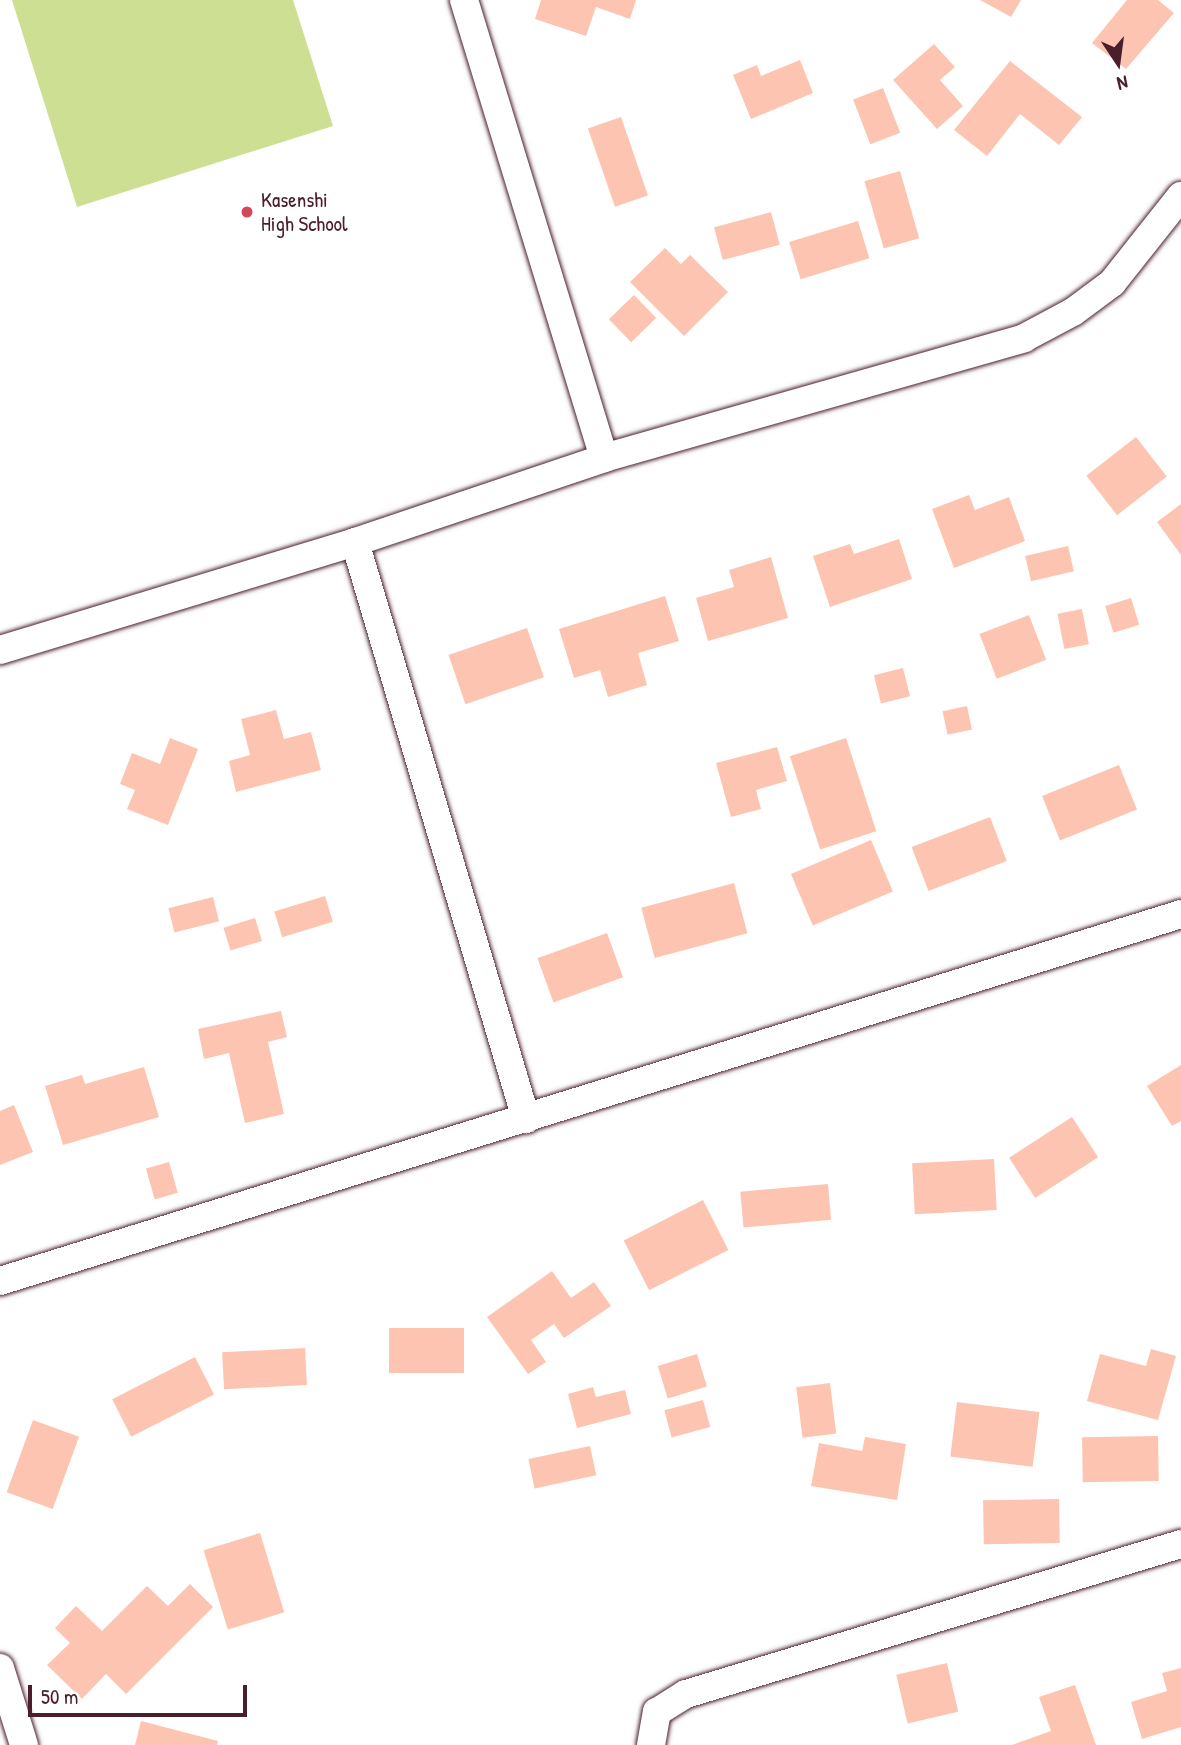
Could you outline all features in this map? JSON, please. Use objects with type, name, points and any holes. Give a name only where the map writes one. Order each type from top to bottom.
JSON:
[{"type":"street","points":[[464,0],[604,458]]},
{"type":"street","points":[[0,650],[355,542],[604,458],[1024,338],[1073,312],[1112,284],[1181,196]]},
{"type":"street","points":[[355,542],[526,1119]]},
{"type":"street","points":[[0,1281],[1181,914]]},
{"type":"street","points":[[651,1745],[657,1712],[686,1694],[1181,1544]]},
{"type":"street","points":[[0,1668],[24,1745]]},
{"type":"green space","points":[[12,0],[293,0],[333,126],[77,207]]},
{"type":"building","points":[[541,0],[636,0],[630,19],[596,7],[586,36],[535,19]]},
{"type":"building","points":[[980,0],[1021,0],[1011,17]]},
{"type":"building","points":[[1127,0],[1158,0],[1174,13],[1126,69],[1092,43]]},
{"type":"building","points":[[934,44],[955,67],[940,80],[963,106],[937,129],[893,80]]},
{"type":"building","points":[[800,60],[813,93],[751,119],[733,75],[757,65],[761,76]]},
{"type":"building","points":[[1010,61],[1082,117],[1059,145],[1020,114],[987,156],[954,130]]},
{"type":"building","points":[[883,88],[900,133],[870,144],[853,99]]},
{"type":"building","points":[[621,117],[648,195],[615,207],[588,128]]},
{"type":"building","points":[[900,171],[919,238],[884,248],[864,181]]},
{"type":"building","points":[[771,212],[780,245],[723,260],[714,227]]},
{"type":"building","points":[[858,221],[869,258],[801,279],[789,242]]},
{"type":"building","points":[[665,248],[681,264],[690,255],[728,292],[684,336],[630,282]]},
{"type":"building","points":[[634,295],[656,318],[631,342],[609,319]]},
{"type":"building","points":[[1136,437],[1167,476],[1117,515],[1086,476]]},
{"type":"building","points":[[969,495],[975,510],[1009,497],[1025,541],[954,568],[932,509]]},
{"type":"building","points":[[1181,504],[1181,555],[1157,522]]},
{"type":"building","points":[[899,539],[912,579],[830,607],[813,556],[850,544],[854,554]]},
{"type":"building","points":[[1068,546],[1074,571],[1031,581],[1025,556]]},
{"type":"building","points":[[771,557],[788,618],[708,641],[696,598],[734,587],[729,570]]},
{"type":"building","points":[[665,596],[679,641],[638,653],[647,685],[608,697],[600,670],[574,678],[559,629]]},
{"type":"building","points":[[1131,598],[1139,625],[1113,633],[1105,606]]},
{"type":"building","points":[[1082,609],[1089,644],[1064,649],[1057,614]]},
{"type":"building","points":[[1029,615],[1046,660],[997,679],[980,634]]},
{"type":"building","points":[[527,628],[544,677],[465,704],[449,655]]},
{"type":"building","points":[[903,668],[910,696],[881,703],[874,675]]},
{"type":"building","points":[[967,706],[972,729],[948,735],[943,711]]},
{"type":"building","points":[[276,710],[284,739],[311,732],[321,770],[236,792],[229,761],[250,755],[241,719]]},
{"type":"building","points":[[170,738],[198,749],[168,825],[127,809],[135,790],[120,784],[132,753],[160,764]]},
{"type":"building","points":[[846,738],[876,831],[820,849],[790,756]]},
{"type":"building","points":[[777,747],[787,781],[756,790],[761,809],[731,817],[716,763]]},
{"type":"building","points":[[1119,765],[1137,810],[1060,841],[1042,796]]},
{"type":"building","points":[[990,817],[1007,861],[928,891],[912,847]]},
{"type":"building","points":[[871,840],[893,892],[813,926],[791,874]]},
{"type":"building","points":[[734,883],[747,933],[655,958],[641,908]]},
{"type":"building","points":[[325,896],[333,922],[282,937],[274,911]]},
{"type":"building","points":[[213,897],[219,921],[174,932],[168,908]]},
{"type":"building","points":[[255,918],[262,941],[230,951],[223,928]]},
{"type":"building","points":[[607,933],[623,977],[554,1002],[537,958]]},
{"type":"building","points":[[281,1011],[287,1037],[268,1042],[284,1114],[245,1123],[229,1053],[204,1059],[198,1029]]},
{"type":"building","points":[[1181,1065],[1181,1121],[1172,1126],[1147,1086]]},
{"type":"building","points":[[144,1067],[159,1117],[63,1145],[45,1086],[82,1075],[85,1084]]},
{"type":"building","points":[[14,1105],[33,1152],[0,1165],[0,1111]]},
{"type":"building","points":[[1072,1117],[1098,1157],[1035,1198],[1009,1158]]},
{"type":"building","points":[[994,1159],[997,1210],[915,1214],[912,1163]]},
{"type":"building","points":[[169,1162],[178,1193],[155,1199],[146,1169]]},
{"type":"building","points":[[828,1184],[831,1220],[743,1228],[740,1192]]},
{"type":"building","points":[[703,1200],[728,1250],[649,1290],[624,1240]]},
{"type":"building","points":[[552,1271],[571,1298],[594,1282],[611,1306],[564,1338],[554,1324],[531,1340],[546,1362],[528,1374],[487,1317]]},
{"type":"building","points":[[389,1328],[464,1328],[464,1373],[389,1373]]},
{"type":"building","points":[[305,1348],[307,1385],[224,1389],[222,1352]]},
{"type":"building","points":[[1151,1349],[1176,1356],[1158,1420],[1087,1401],[1100,1354],[1146,1366]]},
{"type":"building","points":[[697,1354],[707,1387],[668,1399],[658,1366]]},
{"type":"building","points":[[195,1357],[214,1394],[131,1437],[112,1399]]},
{"type":"building","points":[[830,1383],[836,1434],[802,1438],[796,1387]]},
{"type":"building","points":[[593,1387],[596,1397],[625,1390],[631,1414],[577,1428],[568,1394]]},
{"type":"building","points":[[703,1400],[710,1427],[672,1437],[664,1410]]},
{"type":"building","points":[[957,1402],[1039,1412],[1033,1467],[950,1457]]},
{"type":"building","points":[[33,1420],[79,1437],[53,1509],[7,1492]]},
{"type":"building","points":[[1158,1436],[1159,1481],[1083,1482],[1082,1437]]},
{"type":"building","points":[[865,1437],[906,1444],[897,1500],[811,1486],[819,1443],[862,1451]]},
{"type":"building","points":[[590,1446],[596,1475],[535,1488],[528,1459]]},
{"type":"building","points":[[1059,1499],[1060,1543],[984,1544],[983,1500]]},
{"type":"building","points":[[260,1533],[284,1612],[228,1630],[204,1550]]},
{"type":"building","points":[[190,1584],[213,1607],[126,1694],[106,1674],[82,1699],[47,1665],[70,1643],[55,1628],[76,1606],[102,1631],[147,1586],[168,1606]]},
{"type":"building","points":[[947,1663],[958,1712],[908,1723],[896,1675]]},
{"type":"building","points":[[1181,1668],[1181,1727],[1142,1739],[1131,1702],[1167,1691],[1162,1673]]},
{"type":"building","points":[[1075,1685],[1096,1745],[1012,1745],[1051,1731],[1039,1697]]},
{"type":"building","points":[[141,1721],[218,1741],[217,1745],[135,1745]]},
{"type":"place","name":"Kasenshi High School","points":[[247,212]]}]
